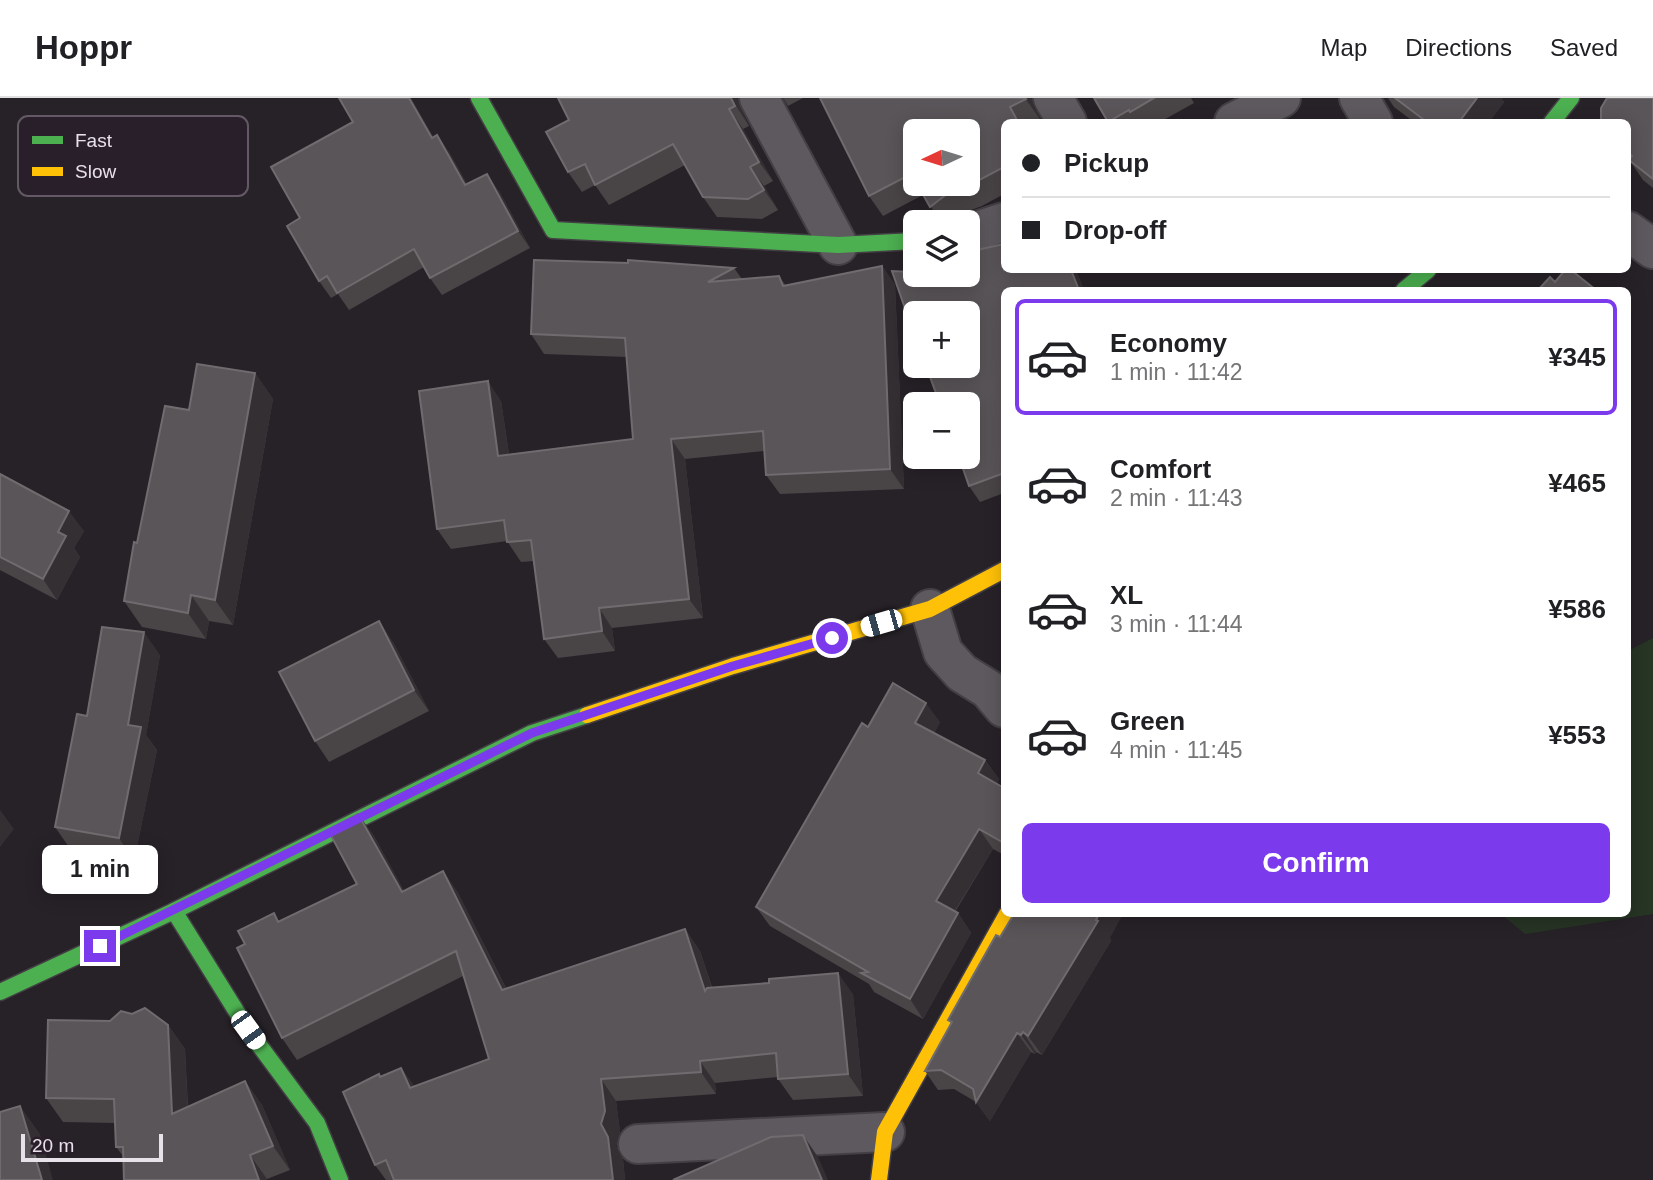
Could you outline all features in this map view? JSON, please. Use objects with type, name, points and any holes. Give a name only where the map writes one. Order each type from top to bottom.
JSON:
[{"type":"street","points":[[479,98],[553,230],[838,245],[903,242]]},
{"type":"street","points":[[758,98],[838,245]]},
{"type":"street","points":[[1053,98],[1065,119]]},
{"type":"street","points":[[1240,119],[1281,98]]},
{"type":"street","points":[[1359,98],[1371,119]]},
{"type":"street","points":[[1554,119],[1571,98]]},
{"type":"street","points":[[980,230],[1001,223]]},
{"type":"street","points":[[1631,233],[1653,249]]},
{"type":"street","points":[[1408,287],[1424,273]]},
{"type":"street","points":[[0,992],[174,911],[532,733],[733,666],[930,609],[1001,572]]},
{"type":"street","points":[[930,609],[943,652],[962,673],[988,688],[1001,704]]},
{"type":"street","points":[[174,911],[248,1030],[317,1123],[340,1180]]},
{"type":"street","points":[[880,1180],[885,1132],[1005,917]]},
{"type":"street","points":[[638,1144],[885,1132]]},
{"type":"green space","points":[[1653,638],[1653,914],[1525,934],[1505,917],[1631,917],[1631,649]]},
{"type":"building","points":[[339,98],[409,98],[432,138],[437,135],[465,185],[487,174],[518,231],[430,278],[414,249],[337,293],[327,276],[319,281],[287,226],[300,218],[271,167],[353,122]]},
{"type":"building","points":[[558,98],[731,98],[735,106],[729,109],[759,162],[750,167],[764,190],[748,199],[703,197],[673,144],[595,185],[585,164],[568,172],[546,132],[569,120]]},
{"type":"building","points":[[820,98],[1026,99],[1010,107],[1016,119],[1001,119],[1001,169],[980,180],[980,119],[903,119],[903,178],[869,196]]},
{"type":"building","points":[[1094,98],[1154,98],[1130,112],[1129,110],[1113,119],[1106,119]]},
{"type":"building","points":[[1395,98],[1477,98],[1461,119],[1423,119]]},
{"type":"building","points":[[1607,98],[1653,98],[1653,179],[1631,162],[1631,119],[1601,119],[1601,108]]},
{"type":"building","points":[[924,196],[944,196],[930,207]]},
{"type":"building","points":[[1001,245],[1001,273],[1072,273],[1078,287],[1001,287],[1001,474],[969,486],[963,469],[980,469],[980,392],[936,392],[930,378],[980,378],[980,301],[903,303],[892,271],[903,272],[903,287],[980,287],[980,249]]},
{"type":"building","points":[[534,260],[628,263],[628,260],[734,268],[708,282],[779,276],[783,286],[882,266],[890,469],[766,475],[763,431],[671,439],[689,599],[599,608],[602,631],[544,639],[531,540],[507,542],[504,520],[437,529],[419,391],[488,381],[498,456],[633,439],[625,338],[531,334]]},
{"type":"building","points":[[1562,273],[1575,273],[1592,287],[1541,287],[1550,277],[1555,282]]},
{"type":"building","points":[[197,364],[255,373],[215,600],[191,595],[188,613],[124,601],[134,542],[137,543],[165,406],[189,410]]},
{"type":"building","points":[[0,474],[69,511],[58,532],[66,536],[43,579],[0,557]]},
{"type":"building","points":[[379,621],[414,690],[315,741],[279,672]]},
{"type":"building","points":[[102,627],[144,632],[128,725],[141,727],[119,838],[55,827],[77,714],[87,716]]},
{"type":"building","points":[[893,683],[926,703],[915,723],[985,760],[978,773],[1001,786],[1001,841],[979,829],[936,901],[958,913],[910,999],[861,973],[868,972],[756,907],[862,723],[868,727]]},
{"type":"building","points":[[358,814],[402,892],[443,871],[502,990],[685,929],[705,991],[707,988],[769,983],[769,979],[838,973],[848,1074],[778,1079],[776,1053],[700,1061],[701,1072],[601,1079],[605,1111],[601,1124],[608,1137],[613,1180],[394,1180],[386,1160],[375,1165],[343,1092],[379,1074],[380,1077],[401,1068],[410,1088],[489,1059],[456,951],[282,1038],[237,948],[245,944],[238,931],[274,913],[278,922],[357,884],[328,830]]},
{"type":"building","points":[[1012,917],[1098,917],[1098,921],[1028,1036],[1023,1032],[1021,1035],[1017,1033],[976,1102],[973,1089],[941,1070],[925,1071],[952,1022],[948,1020],[996,935],[1000,937]]},
{"type":"building","points":[[145,1008],[168,1025],[172,1114],[245,1081],[273,1146],[250,1155],[259,1180],[124,1180],[123,1147],[116,1147],[114,1099],[46,1098],[48,1020],[110,1021],[121,1011],[132,1014]]},
{"type":"building","points":[[20,1106],[42,1180],[0,1180],[0,1112]]},
{"type":"building","points":[[803,1135],[822,1180],[673,1180],[771,1137]]},
{"type":"traffic: fast","points":[[479,98],[553,230],[838,245],[903,242]]},
{"type":"traffic: fast","points":[[1554,119],[1571,98]]},
{"type":"traffic: fast","points":[[1408,287],[1424,273]]},
{"type":"traffic: fast","points":[[0,992],[174,911],[532,733],[587,715]]},
{"type":"traffic: fast","points":[[174,911],[248,1030],[317,1123],[340,1180]]},
{"type":"traffic: slow","points":[[587,715],[733,666],[930,609],[1001,572]]},
{"type":"traffic: slow","points":[[879,1180],[885,1132],[1005,917]]},
{"type":"route","points":[[100,946],[532,733],[733,666],[832,638]]}]
